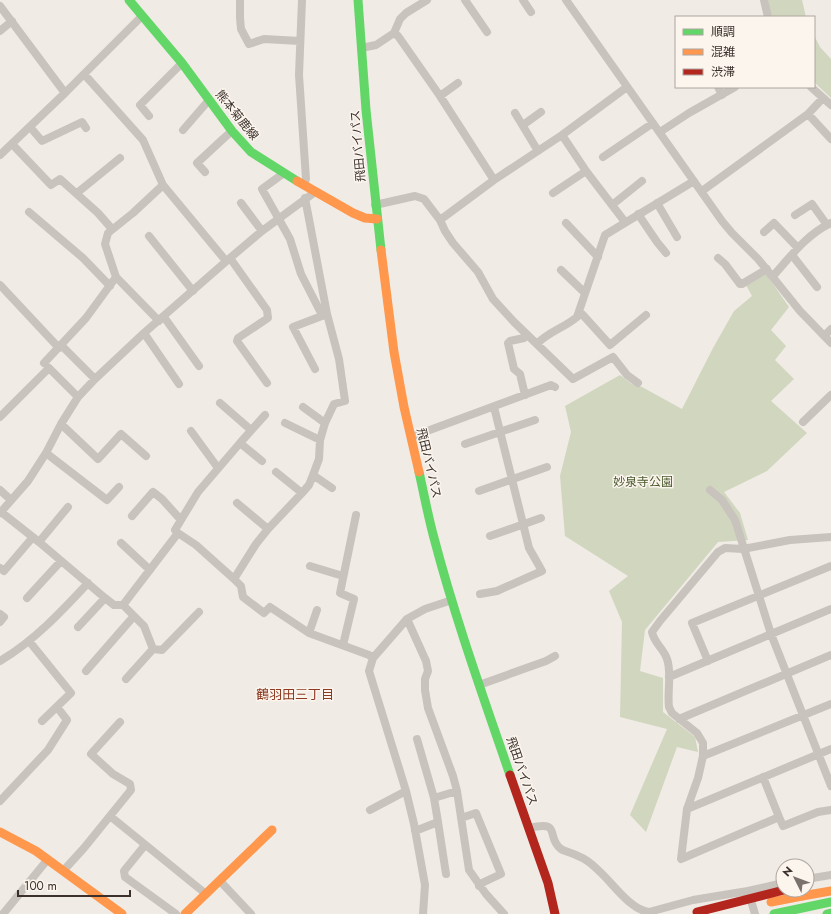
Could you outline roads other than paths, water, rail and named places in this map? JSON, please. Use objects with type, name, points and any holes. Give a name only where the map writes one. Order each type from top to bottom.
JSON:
[{"type":"main road","name":"熊本菊鹿線","points":[[129,0],[182,63],[232,132],[252,152],[315,192],[352,213],[365,218],[377,219]]},
{"type":"main road","name":"飛田バイパス","points":[[358,0],[375,205],[394,352],[411,437],[434,537],[452,600],[479,685],[548,883],[555,914]]},
{"type":"main road","points":[[185,914],[272,830]]},
{"type":"main road","points":[[0,832],[25,844],[48,859],[118,913]]},
{"type":"main road","points":[[815,884],[831,881]]},
{"type":"main road","points":[[548,883],[564,914]]},
{"type":"main road","points":[[720,914],[831,890]]},
{"type":"main road","points":[[694,913],[775,892]]},
{"type":"main road","points":[[774,914],[831,902]]},
{"type":"main road","points":[[827,914],[831,913]]},
{"type":"street","points":[[240,0],[241,29],[248,44],[264,39],[300,41]]},
{"type":"street","points":[[302,0],[299,75],[306,180],[304,185]]},
{"type":"street","points":[[361,48],[376,45],[394,33],[400,19],[406,13],[427,0]]},
{"type":"street","points":[[465,0],[487,32]]},
{"type":"street","points":[[523,0],[531,12]]},
{"type":"street","points":[[566,0],[722,221],[767,269],[800,311],[831,343]]},
{"type":"street","points":[[764,0],[768,16]]},
{"type":"street","points":[[0,6],[65,93]]},
{"type":"street","points":[[0,156],[142,16]]},
{"type":"street","points":[[0,31],[12,21]]},
{"type":"street","points":[[394,33],[398,36],[440,96],[494,180]]},
{"type":"street","points":[[149,116],[140,105],[182,63]]},
{"type":"street","points":[[84,74],[143,140],[164,185],[228,259],[267,310],[268,318],[238,338],[237,341],[267,383]]},
{"type":"street","points":[[440,96],[458,83]]},
{"type":"street","points":[[440,220],[494,180],[562,135],[627,87]]},
{"type":"street","points":[[718,88],[722,95]]},
{"type":"street","points":[[660,132],[733,88]]},
{"type":"street","points":[[812,88],[831,105]]},
{"type":"street","points":[[702,191],[808,114],[823,98]]},
{"type":"street","points":[[183,130],[209,100]]},
{"type":"street","points":[[522,125],[541,112]]},
{"type":"street","points":[[515,113],[538,151]]},
{"type":"street","points":[[808,114],[831,138]]},
{"type":"street","points":[[30,127],[42,140],[82,122],[86,128]]},
{"type":"street","points":[[602,157],[653,123]]},
{"type":"street","points":[[205,172],[197,162],[232,132]]},
{"type":"street","points":[[562,135],[586,171],[625,222]]},
{"type":"street","points":[[12,144],[51,185],[60,179],[98,213],[112,229]]},
{"type":"street","points":[[77,193],[120,158]]},
{"type":"street","points":[[553,193],[586,171]]},
{"type":"street","points":[[284,173],[262,189],[290,239],[301,274],[325,315]]},
{"type":"street","points":[[612,205],[642,181]]},
{"type":"street","points":[[537,344],[543,337],[577,317],[605,234],[694,181]]},
{"type":"street","points":[[164,185],[133,213],[112,229],[108,233],[105,244],[116,277],[161,319],[199,366]]},
{"type":"street","points":[[153,649],[144,626],[123,605],[114,605],[0,512],[28,481],[78,397],[95,379],[228,259],[262,231],[315,192]]},
{"type":"street","points":[[375,205],[415,196],[424,199],[440,220],[453,243],[478,272],[493,299],[527,335],[574,379],[613,357],[627,375],[638,383]]},
{"type":"street","points":[[234,579],[256,544],[309,485],[314,475],[319,458],[320,440],[325,423],[334,404],[345,401],[339,359],[325,315],[305,198]]},
{"type":"street","points":[[241,203],[262,231]]},
{"type":"street","points":[[657,203],[677,237]]},
{"type":"street","points":[[773,276],[798,248],[813,234],[829,224],[812,204],[795,215]]},
{"type":"street","points":[[29,212],[83,258],[110,286]]},
{"type":"street","points":[[638,214],[666,253]]},
{"type":"street","points":[[566,223],[598,257]]},
{"type":"street","points":[[764,232],[774,223],[798,248]]},
{"type":"street","points":[[149,236],[193,291]]},
{"type":"street","points":[[792,255],[817,287]]},
{"type":"street","points":[[718,258],[725,264],[740,284],[757,276],[767,269]]},
{"type":"street","points":[[561,270],[585,293]]},
{"type":"street","points":[[44,363],[86,318],[116,277]]},
{"type":"street","points":[[0,285],[60,347],[95,379]]},
{"type":"street","points":[[579,313],[582,314],[610,345],[646,315]]},
{"type":"street","points":[[315,369],[293,327],[325,315]]},
{"type":"street","points":[[824,336],[831,329]]},
{"type":"street","points":[[144,334],[179,384]]},
{"type":"street","points":[[525,395],[520,374],[514,369],[508,343],[510,341],[524,338],[527,335]]},
{"type":"street","points":[[0,417],[49,368],[78,397]]},
{"type":"street","points":[[411,437],[525,395],[551,386],[555,387]]},
{"type":"street","points":[[803,422],[831,395]]},
{"type":"street","points":[[220,403],[251,430]]},
{"type":"street","points":[[302,407],[325,423]]},
{"type":"street","points":[[480,594],[497,591],[542,571],[529,548],[494,407]]},
{"type":"street","points":[[265,415],[198,492],[175,530],[234,579],[241,586],[243,597],[264,613],[270,607],[309,633],[373,658]]},
{"type":"street","points":[[465,444],[536,420]]},
{"type":"street","points":[[285,423],[320,440]]},
{"type":"street","points":[[61,424],[98,459],[121,434],[146,456]]},
{"type":"street","points":[[191,431],[218,468]]},
{"type":"street","points":[[240,443],[262,461]]},
{"type":"street","points":[[46,453],[107,500],[119,487]]},
{"type":"street","points":[[479,491],[547,467]]},
{"type":"street","points":[[276,472],[302,494]]},
{"type":"street","points":[[314,475],[332,488]]},
{"type":"street","points":[[0,490],[11,500]]},
{"type":"street","points":[[710,490],[722,500],[735,520],[771,634],[818,755],[829,774],[831,786]]},
{"type":"street","points":[[132,516],[153,492],[162,499],[181,520]]},
{"type":"street","points":[[237,503],[268,529]]},
{"type":"street","points":[[0,568],[4,572],[68,507]]},
{"type":"street","points":[[343,645],[354,599],[340,593],[356,516]]},
{"type":"street","points":[[490,536],[541,518]]},
{"type":"street","points":[[123,605],[178,533]]},
{"type":"street","points":[[779,817],[681,859],[686,809],[698,778],[703,756],[703,743],[697,733],[672,713],[669,707],[668,661],[664,651],[652,637],[652,632],[660,620],[718,552],[725,548],[743,549],[790,540],[831,537]]},
{"type":"street","points":[[121,543],[150,570]]},
{"type":"street","points":[[27,598],[61,561]]},
{"type":"street","points":[[310,566],[343,576]]},
{"type":"street","points":[[708,661],[692,623],[831,566]]},
{"type":"street","points":[[0,661],[29,641],[52,621],[88,583]]},
{"type":"street","points":[[78,627],[105,598]]},
{"type":"street","points":[[423,914],[425,885],[416,831],[406,791],[369,671],[373,658],[407,619],[425,609],[452,600]]},
{"type":"street","points":[[669,677],[831,609]]},
{"type":"street","points":[[309,633],[317,610]]},
{"type":"street","points":[[153,649],[162,650],[199,612]]},
{"type":"street","points":[[0,614],[4,617],[0,622]]},
{"type":"street","points":[[86,671],[134,616]]},
{"type":"street","points":[[407,619],[426,661],[428,671],[425,679],[425,690],[428,708],[457,791],[469,870],[479,886],[504,914]]},
{"type":"street","points":[[29,641],[71,693],[42,721]]},
{"type":"street","points":[[126,680],[153,649]]},
{"type":"street","points":[[679,719],[831,655]]},
{"type":"street","points":[[479,685],[546,661],[555,656]]},
{"type":"street","points":[[703,756],[831,704]]},
{"type":"street","points":[[0,802],[48,750],[67,720],[57,707]]},
{"type":"street","points":[[64,870],[131,790],[130,784],[113,774],[91,754],[120,722]]},
{"type":"street","points":[[417,739],[434,798],[446,874]]},
{"type":"street","points":[[686,809],[831,749]]},
{"type":"street","points":[[763,778],[783,826],[818,812],[831,810]]},
{"type":"street","points":[[370,810],[406,791]]},
{"type":"street","points":[[434,798],[457,791]]},
{"type":"street","points":[[461,818],[476,813],[501,874],[479,886]]},
{"type":"street","points":[[110,816],[206,894]]},
{"type":"street","points":[[416,831],[438,822]]},
{"type":"street","points":[[529,828],[547,826],[552,830],[558,846],[563,850],[580,856],[599,870],[642,912],[649,912],[693,900],[775,885]]},
{"type":"street","points":[[145,845],[124,871],[126,877],[176,914]]},
{"type":"street","points":[[3,914],[48,859]]},
{"type":"street","points":[[815,878],[831,875]]},
{"type":"street","points":[[220,881],[251,914]]},
{"type":"street","points":[[748,891],[755,914]]},
{"type":"district","name":"鶴羽田三丁目","points":[[295,694]]},
{"type":"park label","name":"妙泉寺公園","points":[[643,482]]}]
